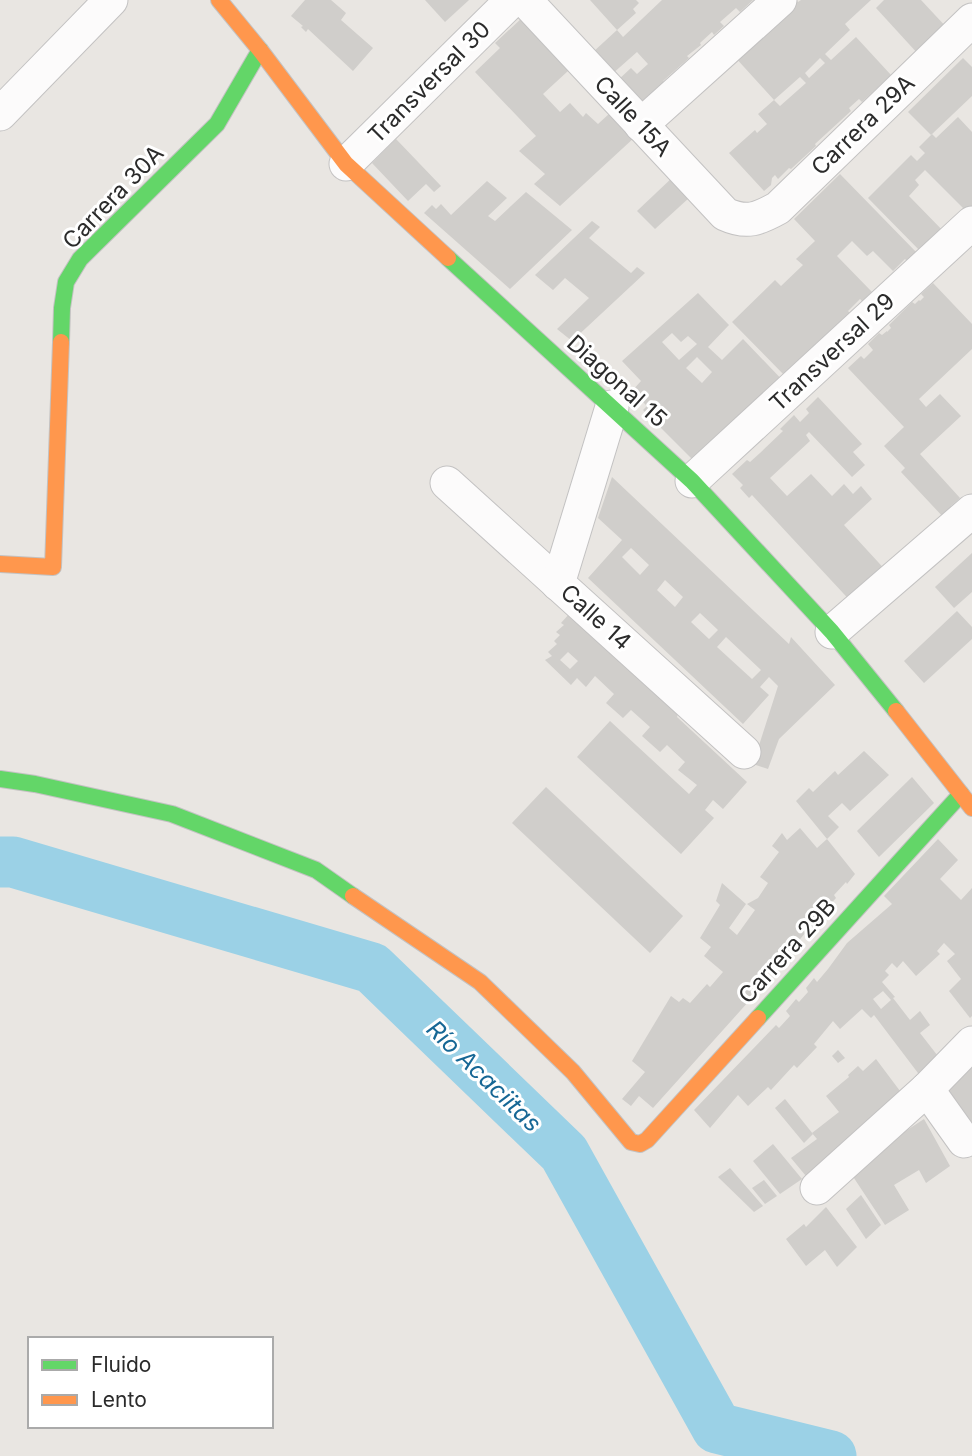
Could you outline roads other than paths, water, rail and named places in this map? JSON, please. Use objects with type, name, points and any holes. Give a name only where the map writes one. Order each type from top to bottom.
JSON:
[{"type":"street","points":[[0,114],[111,0]]},
{"type":"street","name":"Diagonal 15","points":[[219,0],[346,164],[692,481],[832,632],[972,808]]},
{"type":"street","name":"Transversal 30","points":[[346,164],[512,0]]},
{"type":"street","name":"Calle 15A","points":[[525,0],[725,214],[748,220]]},
{"type":"street","points":[[641,125],[780,0]]},
{"type":"street","points":[[955,0],[972,19]]},
{"type":"street","name":"Carrera 29A","points":[[748,220],[760,218],[778,208],[972,19]]},
{"type":"street","name":"Carrera 30A","points":[[0,564],[53,567],[62,308],[66,282],[80,259],[216,124],[260,50]]},
{"type":"street","name":"Transversal 29","points":[[692,481],[972,223]]},
{"type":"street","points":[[558,584],[612,407]]},
{"type":"street","name":"Calle 14","points":[[447,483],[744,752]]},
{"type":"street","points":[[832,632],[971,515]]},
{"type":"street","name":"Carrera 29B","points":[[0,779],[172,814],[316,870],[480,982],[573,1072],[631,1142],[640,1144],[647,1140],[961,793]]},
{"type":"street","points":[[817,1188],[927,1089],[972,1043]]},
{"type":"street","points":[[927,1089],[964,1141]]},
{"type":"waterway","name":"Río Acaciitas","points":[[0,862],[13,862],[372,968],[564,1153],[717,1428],[831,1456]]}]
